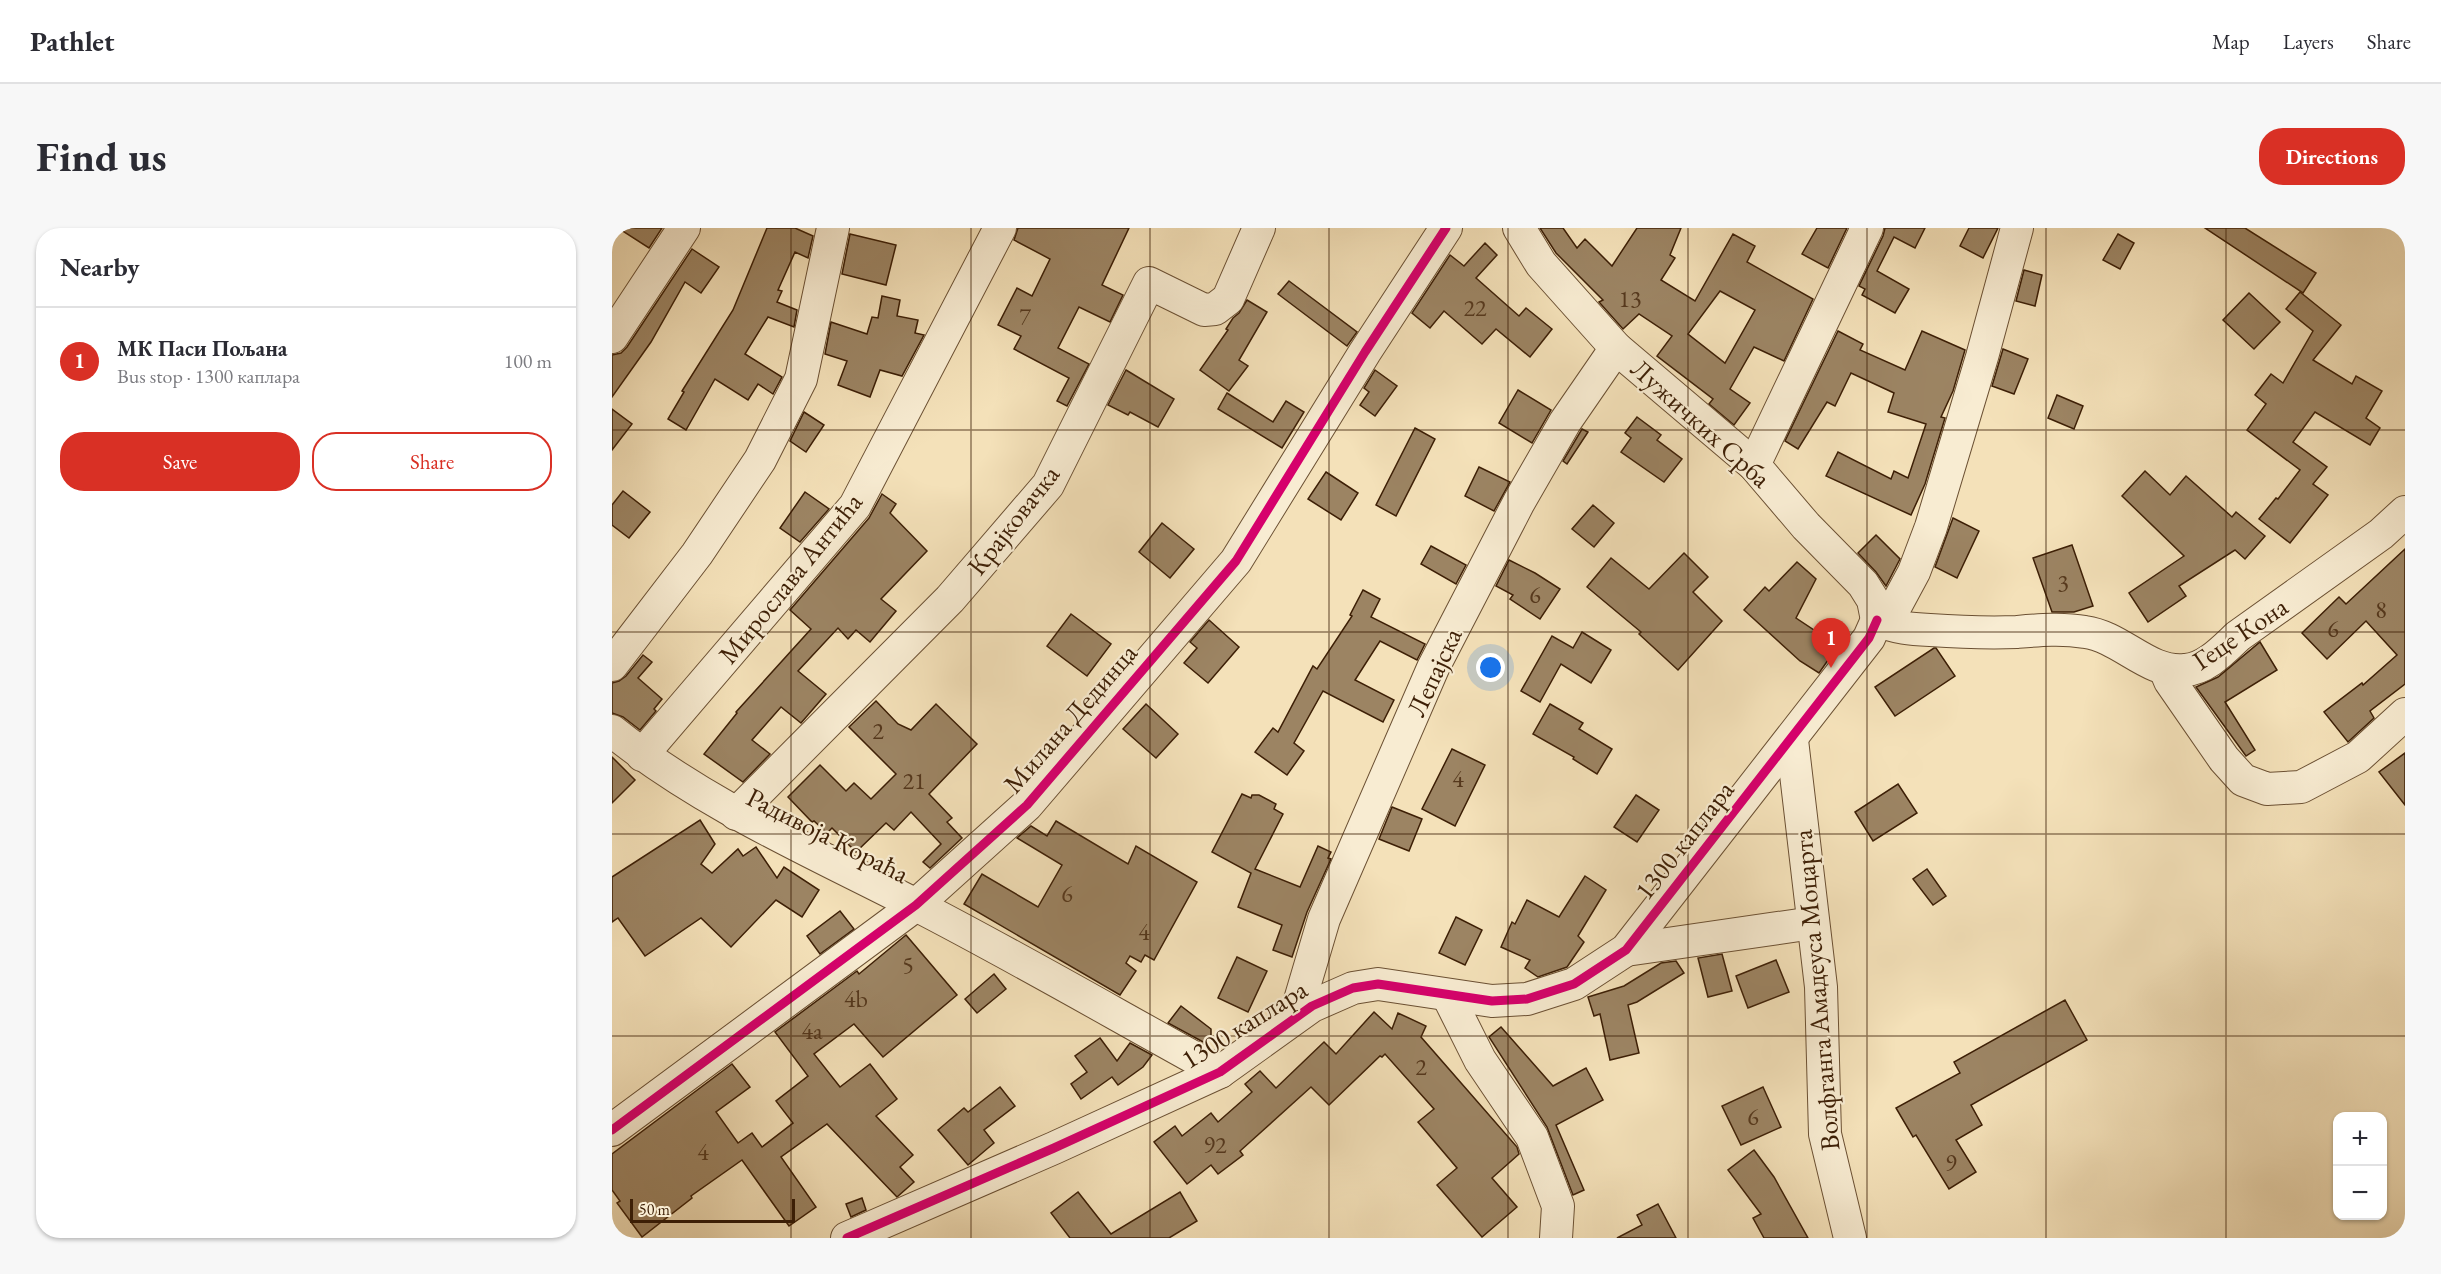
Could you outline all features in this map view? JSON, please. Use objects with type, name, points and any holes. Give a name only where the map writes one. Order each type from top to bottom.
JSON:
[{"type":"street","points":[[612,337],[684,228]]},
{"type":"street","points":[[612,665],[697,554],[760,460],[801,379],[833,228]]},
{"type":"street","name":"Мирослава Антића","points":[[642,755],[855,506],[1000,228]]},
{"type":"street","name":"Крајковачка","points":[[736,814],[950,599],[1048,485],[1149,283],[1204,310],[1215,309],[1228,299],[1259,228]]},
{"type":"street","name":"Милана Дединца","points":[[612,1130],[916,905],[1027,805],[1236,561],[1365,352],[1446,228]]},
{"type":"street","name":"Лужичких Срба","points":[[1519,228],[1541,264],[1616,348],[1754,465],[1806,526],[1869,592],[1882,622]]},
{"type":"street","points":[[1754,465],[1867,228]]},
{"type":"street","name":"1300 каплара","points":[[847,1238],[1054,1148],[1220,1072],[1312,1006],[1353,988],[1378,984],[1492,1001],[1527,999],[1574,984],[1626,950],[1882,622],[1914,572],[1931,527],[1982,357],[2017,228]]},
{"type":"street","name":"Лепајска","points":[[1295,1017],[1323,920],[1433,668],[1554,442],[1616,348]]},
{"type":"street","name":"Геце Кона","points":[[1882,622],[1903,629],[1974,633],[2041,629],[2087,632],[2123,646],[2147,662],[2165,669],[2187,670],[2201,666],[2380,534],[2405,512]]},
{"type":"street","points":[[2165,669],[2170,681],[2224,759],[2243,780],[2267,789],[2301,787],[2358,757],[2405,714]]},
{"type":"street","name":"Радивоја Кораћа","points":[[612,730],[642,755],[736,814],[916,905],[1220,1072]]},
{"type":"street","name":"Волфганга Амадеуса Моцарта","points":[[1792,740],[1821,987],[1825,1134],[1850,1238]]},
{"type":"street","points":[[1626,950],[1813,922]]},
{"type":"street","points":[[1448,996],[1480,1060],[1532,1137],[1558,1206],[1556,1238]]},
{"type":"building","points":[[618,228],[662,228],[649,248]]},
{"type":"building","points":[[767,228],[795,228],[813,236],[808,258],[795,252],[778,290],[782,291],[777,302],[797,310],[794,327],[768,317],[745,354],[782,377],[773,394],[758,384],[748,400],[715,379],[686,430],[668,419],[684,392],[682,391],[733,310]]},
{"type":"building","points":[[1018,228],[1129,228],[1102,285],[1123,295],[1110,322],[1079,307],[1058,348],[1089,364],[1067,406],[1057,401],[1069,378],[1014,349],[1021,336],[998,325],[1017,288],[1032,296],[1050,259],[1014,240]]},
{"type":"building","points":[[1540,228],[1563,228],[1577,248],[1585,239],[1612,266],[1637,228],[1681,228],[1670,255],[1675,258],[1661,280],[1695,301],[1733,234],[1755,246],[1747,262],[1813,299],[1784,361],[1754,347],[1730,389],[1750,403],[1734,425],[1709,404],[1713,399],[1657,356],[1672,336],[1639,314],[1623,329],[1599,302],[1603,300],[1556,253]],"holes":[[[1720,291],[1755,310],[1725,363],[1688,334]]]},
{"type":"building","points":[[1817,228],[1847,228],[1828,268],[1802,254]]},
{"type":"building","points":[[1885,228],[1925,228],[1915,248],[1894,237],[1877,271],[1909,289],[1895,313],[1862,295],[1865,289],[1859,286]]},
{"type":"building","points":[[1969,228],[1998,228],[1983,258],[1960,246]]},
{"type":"building","points":[[2205,228],[2245,228],[2316,273],[2303,293]]},
{"type":"building","points":[[850,234],[896,245],[886,285],[842,274]]},
{"type":"building","points":[[2118,234],[2134,243],[2120,269],[2103,260]]},
{"type":"building","points":[[1485,243],[1497,255],[1476,278],[1519,316],[1526,308],[1552,329],[1530,357],[1496,329],[1482,344],[1444,311],[1430,328],[1412,313],[1450,255],[1464,266]]},
{"type":"building","points":[[692,249],[719,267],[701,293],[685,282],[651,342],[612,397],[612,355],[621,353],[627,347]]},
{"type":"building","points":[[2024,270],[2042,275],[2035,306],[2016,301]]},
{"type":"building","points":[[1289,281],[1357,332],[1347,346],[1278,294]]},
{"type":"building","points":[[2300,292],[2341,325],[2313,360],[2352,384],[2356,376],[2382,391],[2366,418],[2380,428],[2370,445],[2315,412],[2293,442],[2327,467],[2313,484],[2328,495],[2290,543],[2259,519],[2300,470],[2247,430],[2266,404],[2255,395],[2271,374],[2283,383],[2313,331],[2286,309]]},
{"type":"building","points":[[2249,293],[2280,322],[2254,349],[2223,320]]},
{"type":"building","points":[[882,296],[900,300],[897,316],[918,320],[915,333],[924,335],[902,376],[880,370],[870,397],[838,385],[847,361],[825,354],[831,322],[867,334],[872,317],[878,318]]},
{"type":"building","points":[[1247,300],[1267,312],[1239,360],[1248,366],[1229,391],[1200,370]]},
{"type":"building","points":[[1838,331],[1863,344],[1860,350],[1905,370],[1922,331],[1965,350],[1953,391],[1941,417],[1945,418],[1925,484],[1911,515],[1826,476],[1838,452],[1891,479],[1894,471],[1908,478],[1926,424],[1888,412],[1894,393],[1851,373],[1835,406],[1827,402],[1798,449],[1785,441]]},
{"type":"building","points":[[2003,349],[2028,359],[2014,394],[1992,386]]},
{"type":"building","points":[[1126,370],[1174,399],[1158,427],[1130,412],[1128,415],[1108,405]]},
{"type":"building","points":[[1375,370],[1397,386],[1375,416],[1360,405],[1369,392],[1364,388]]},
{"type":"building","points":[[1518,390],[1551,410],[1532,443],[1499,423]]},
{"type":"building","points":[[1227,393],[1273,422],[1286,401],[1304,412],[1282,448],[1218,409]]},
{"type":"building","points":[[2057,395],[2083,406],[2074,429],[2048,418]]},
{"type":"building","points":[[612,409],[632,424],[612,450]]},
{"type":"building","points":[[804,412],[824,425],[806,452],[790,441]]},
{"type":"building","points":[[1637,417],[1661,435],[1657,440],[1682,459],[1664,482],[1621,452],[1631,438],[1625,433]]},
{"type":"building","points":[[1415,428],[1435,439],[1396,516],[1376,505]]},
{"type":"building","points":[[1582,429],[1588,432],[1567,464],[1563,461]]},
{"type":"building","points":[[1479,467],[1510,482],[1494,511],[1465,496]]},
{"type":"building","points":[[2145,471],[2170,495],[2186,476],[2232,517],[2236,512],[2265,536],[2245,559],[2235,550],[2179,586],[2186,596],[2148,622],[2129,593],[2184,556],[2122,496]]},
{"type":"building","points":[[1326,472],[1358,493],[1341,520],[1308,499]]},
{"type":"building","points":[[623,491],[650,512],[629,538],[612,525],[612,505]]},
{"type":"building","points":[[805,492],[829,509],[800,542],[780,528]]},
{"type":"building","points":[[882,494],[896,504],[890,513],[927,551],[881,599],[896,611],[870,642],[856,630],[848,639],[838,628],[798,671],[826,694],[801,723],[781,707],[752,740],[770,754],[743,782],[704,754],[736,712],[811,629],[790,610],[869,518]]},
{"type":"building","points":[[1593,505],[1614,523],[1594,547],[1572,529]]},
{"type":"building","points":[[1953,518],[1979,531],[1957,578],[1935,567]]},
{"type":"building","points":[[1162,523],[1194,549],[1170,578],[1139,552]]},
{"type":"building","points":[[1876,535],[1900,559],[1886,586],[1858,553]]},
{"type":"building","points":[[2072,545],[2093,606],[2074,612],[2052,612],[2033,558]]},
{"type":"building","points":[[1431,546],[1466,565],[1456,584],[1421,564]]},
{"type":"building","points":[[2405,549],[2405,684],[2370,711],[2374,718],[2348,742],[2324,712],[2362,683],[2363,685],[2397,655],[2366,621],[2327,659],[2302,633],[2339,597],[2346,604]]},
{"type":"building","points":[[1684,553],[1708,577],[1693,592],[1722,621],[1678,670],[1639,634],[1641,632],[1587,587],[1611,558],[1649,589]]},
{"type":"building","points":[[1509,560],[1560,589],[1540,619],[1510,599],[1513,595],[1496,586]]},
{"type":"building","points":[[1797,562],[1816,579],[1796,618],[1838,646],[1819,673],[1800,661],[1744,610],[1765,587],[1769,591]]},
{"type":"building","points":[[1363,590],[1380,599],[1371,617],[1425,644],[1417,660],[1380,641],[1355,680],[1394,700],[1383,722],[1323,691],[1294,743],[1304,751],[1287,775],[1255,752],[1273,728],[1278,732],[1313,666],[1317,669],[1352,616],[1350,615]]},
{"type":"building","points":[[1071,614],[1111,644],[1087,676],[1047,646]]},
{"type":"building","points":[[1209,620],[1239,647],[1208,683],[1184,663],[1197,648],[1190,642]]},
{"type":"building","points":[[1582,632],[1611,650],[1591,683],[1561,664],[1540,702],[1521,691],[1552,636],[1573,648]]},
{"type":"building","points":[[2260,642],[2277,670],[2225,702],[2255,750],[2246,756],[2196,687],[2218,677]]},
{"type":"building","points":[[1934,648],[1955,676],[1895,716],[1875,687]]},
{"type":"building","points":[[643,655],[652,662],[638,678],[662,699],[654,709],[656,711],[640,730],[623,717],[612,713],[612,683],[626,676]]},
{"type":"building","points":[[876,701],[898,724],[911,730],[936,704],[977,744],[929,794],[952,818],[947,822],[962,838],[930,868],[923,862],[941,844],[911,812],[894,830],[886,823],[856,852],[832,828],[827,833],[814,821],[812,822],[788,797],[820,765],[846,791],[854,783],[871,799],[896,774],[849,727]]},
{"type":"building","points":[[1146,704],[1178,734],[1156,758],[1123,729]]},
{"type":"building","points":[[1550,704],[1583,723],[1579,729],[1612,749],[1597,774],[1573,759],[1574,757],[1533,734]]},
{"type":"building","points":[[1452,749],[1485,765],[1455,826],[1422,809]]},
{"type":"building","points":[[2405,753],[2405,805],[2379,772]]},
{"type":"building","points":[[612,757],[635,780],[612,803]]},
{"type":"building","points":[[1898,784],[1917,813],[1873,841],[1855,812]]},
{"type":"building","points":[[1242,794],[1251,798],[1252,795],[1259,795],[1276,804],[1274,809],[1283,814],[1255,869],[1300,887],[1318,846],[1331,852],[1328,858],[1331,859],[1307,912],[1292,957],[1273,950],[1282,925],[1238,907],[1251,873],[1212,852]]},
{"type":"building","points":[[1636,795],[1659,810],[1637,842],[1614,827]]},
{"type":"building","points":[[1392,807],[1422,819],[1409,851],[1379,839]]},
{"type":"building","points":[[700,820],[715,844],[701,864],[712,873],[738,849],[743,856],[756,847],[777,878],[784,867],[819,890],[802,917],[776,900],[731,947],[701,918],[645,956],[618,918],[612,922],[612,877]]},
{"type":"building","points":[[1056,821],[1128,864],[1136,846],[1197,882],[1154,960],[1145,955],[1141,962],[1130,956],[1126,963],[1136,971],[1120,995],[964,904],[982,874],[1038,907],[1062,865],[1017,838],[1031,826],[1047,836]]},
{"type":"building","points":[[1927,869],[1946,896],[1933,905],[1913,879]]},
{"type":"building","points":[[1585,876],[1606,890],[1578,936],[1584,942],[1567,967],[1538,977],[1525,968],[1530,960],[1501,947],[1512,922],[1515,924],[1527,900],[1559,917]]},
{"type":"building","points":[[840,911],[854,929],[820,954],[807,936]]},
{"type":"building","points":[[1456,917],[1482,930],[1465,965],[1439,953]]},
{"type":"building","points":[[906,935],[957,995],[883,1057],[854,1024],[814,1054],[840,1087],[870,1064],[897,1099],[876,1116],[913,1155],[900,1167],[914,1182],[897,1197],[827,1124],[781,1157],[816,1207],[789,1226],[742,1160],[691,1196],[692,1198],[642,1237],[617,1203],[620,1201],[612,1190],[612,1154],[732,1064],[750,1087],[716,1112],[738,1143],[752,1133],[762,1147],[793,1123],[776,1101],[808,1076],[775,1032],[857,971],[859,974]]},
{"type":"building","points":[[1722,954],[1732,991],[1708,997],[1698,958]]},
{"type":"building","points":[[1237,957],[1267,971],[1248,1012],[1218,998]]},
{"type":"building","points":[[1776,960],[1789,992],[1748,1008],[1736,976]]},
{"type":"building","points":[[1676,961],[1684,973],[1637,1002],[1628,1005],[1639,1053],[1610,1060],[1600,1014],[1594,1016],[1588,997],[1624,986],[1661,963]]},
{"type":"building","points":[[994,974],[1006,989],[977,1013],[965,999]]},
{"type":"building","points":[[2065,1000],[2087,1040],[1971,1105],[1982,1125],[1956,1140],[1976,1172],[1949,1189],[1916,1135],[1913,1137],[1896,1108],[1960,1073],[1954,1062]]},
{"type":"building","points":[[1181,1006],[1211,1029],[1211,1035],[1205,1043],[1168,1023]]},
{"type":"building","points":[[1374,1012],[1392,1029],[1398,1013],[1426,1026],[1421,1037],[1517,1147],[1519,1154],[1492,1178],[1517,1207],[1482,1237],[1437,1185],[1457,1168],[1418,1122],[1434,1109],[1385,1054],[1380,1056],[1329,1105],[1311,1087],[1240,1151],[1243,1155],[1218,1174],[1211,1165],[1187,1184],[1154,1142],[1175,1126],[1182,1136],[1211,1113],[1218,1122],[1252,1092],[1245,1084],[1260,1071],[1276,1088],[1324,1042],[1336,1054]]},
{"type":"building","points":[[1501,1027],[1553,1086],[1586,1068],[1603,1100],[1556,1125],[1584,1190],[1573,1195],[1547,1127],[1489,1037]]},
{"type":"building","points":[[1100,1038],[1117,1061],[1130,1043],[1152,1055],[1143,1067],[1118,1085],[1112,1077],[1081,1099],[1071,1084],[1087,1072],[1075,1056]]},
{"type":"building","points":[[1000,1087],[1015,1106],[984,1130],[994,1143],[968,1165],[938,1130],[964,1108],[968,1112]]},
{"type":"building","points":[[1763,1087],[1781,1127],[1741,1145],[1722,1106]]},
{"type":"building","points":[[1754,1150],[1774,1177],[1808,1238],[1764,1238],[1753,1218],[1761,1214],[1728,1170]]},
{"type":"building","points":[[1078,1192],[1111,1234],[1180,1192],[1197,1221],[1169,1238],[1070,1238],[1051,1213]]},
{"type":"building","points":[[862,1198],[866,1210],[851,1217],[846,1204]]},
{"type":"building","points":[[1658,1204],[1676,1238],[1617,1238],[1642,1225],[1637,1215]]},
{"type":"cycle path","points":[[612,1130],[916,905],[1027,805],[1236,561],[1365,352],[1446,228]]},
{"type":"cycle path","points":[[847,1238],[1054,1148],[1220,1072],[1312,1006],[1353,988],[1378,984],[1492,1001],[1527,999],[1574,984],[1626,950],[1869,638],[1877,620]]},
{"type":"place","name":"МК Паси Пољана","points":[[1831,668]]}]
